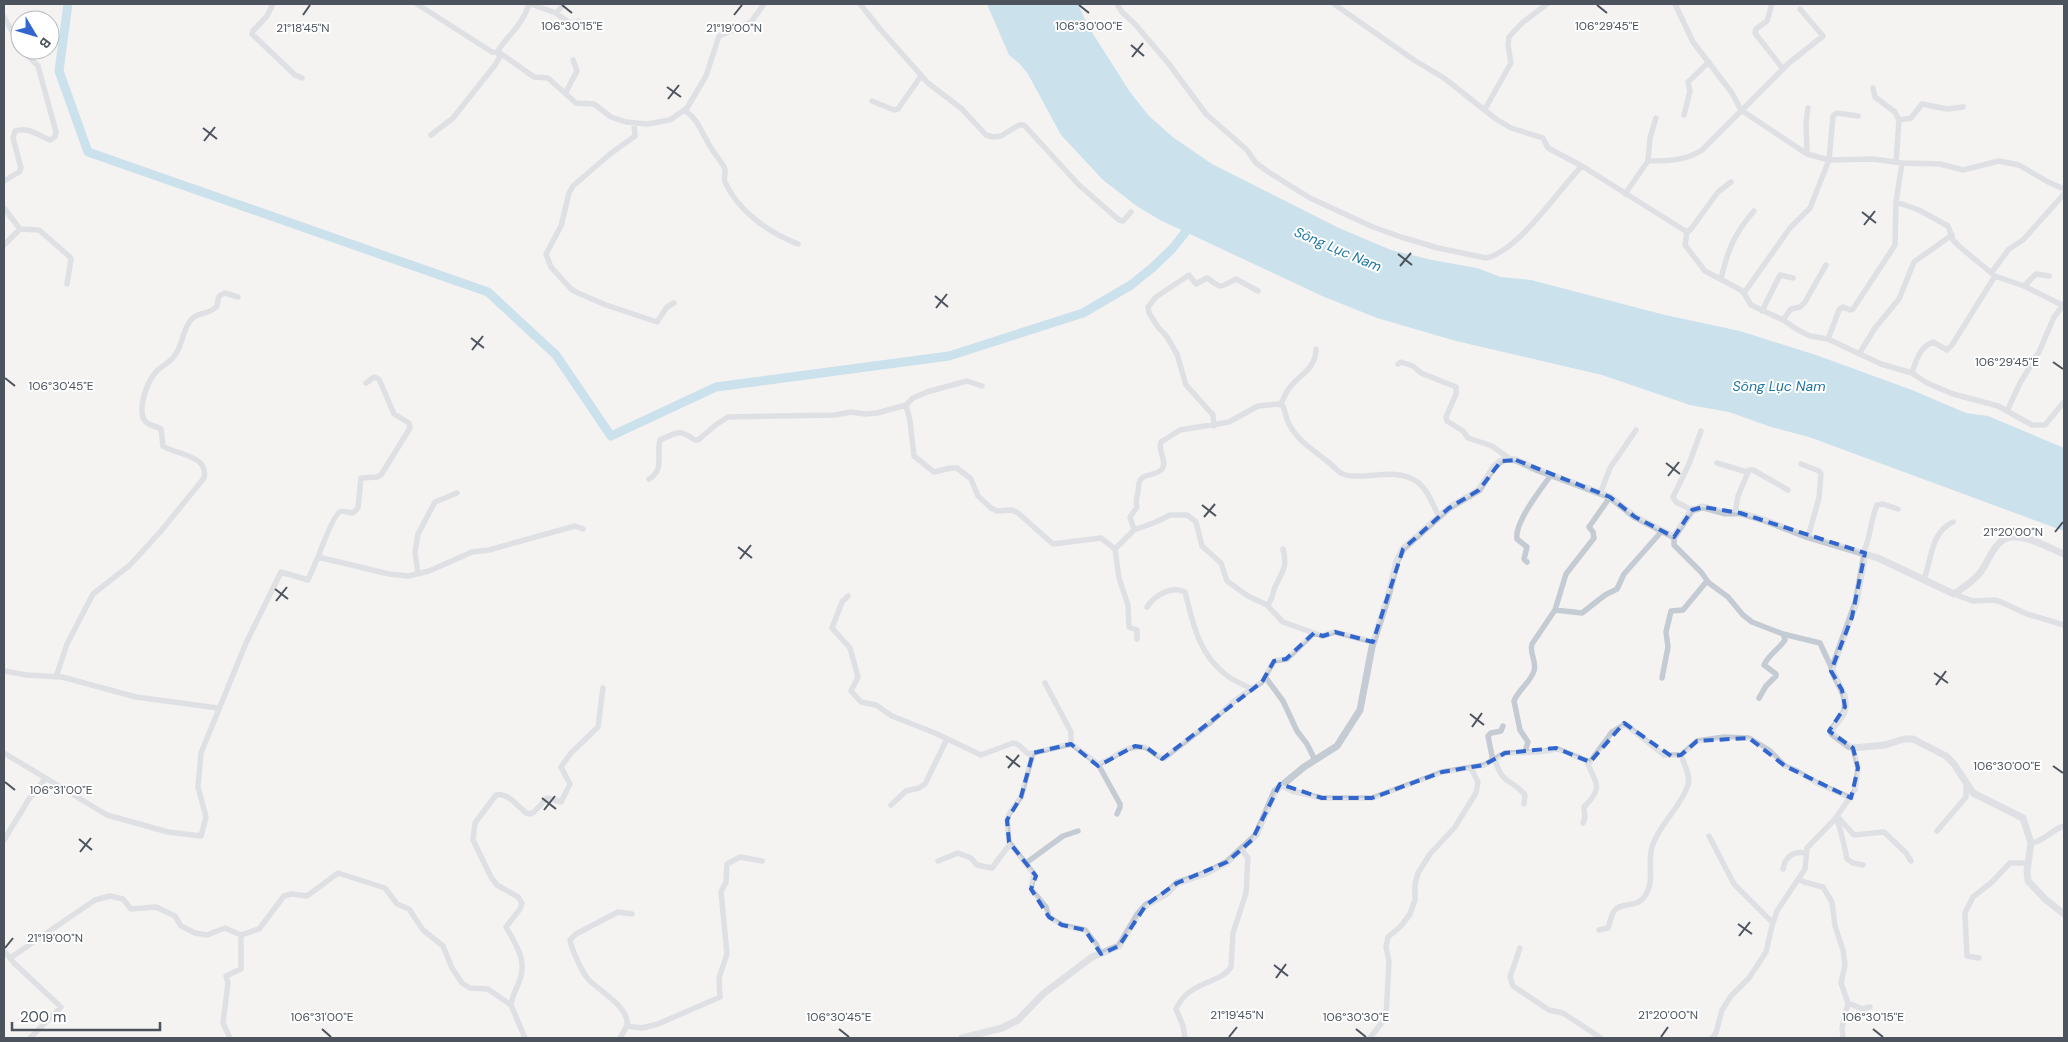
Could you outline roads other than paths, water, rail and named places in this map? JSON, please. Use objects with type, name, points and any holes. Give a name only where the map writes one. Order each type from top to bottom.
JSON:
[{"type":"street","points":[[273,4],[267,16],[252,31],[252,34],[295,75],[302,78]]},
{"type":"street","points":[[417,4],[492,52],[500,53],[534,77],[548,78],[566,92],[576,103],[594,104],[611,117],[634,124],[670,120],[684,110],[706,76],[719,36],[751,22],[764,4]]},
{"type":"street","points":[[431,134],[453,118],[498,60],[500,48],[522,19],[530,4],[556,13],[570,24],[579,21],[588,26]]},
{"type":"street","points":[[556,13],[564,4]]},
{"type":"street","points":[[860,4],[921,76],[962,108],[988,136],[1001,136],[1022,124],[1028,127],[1079,185],[1119,220],[1123,221],[1131,212]]},
{"type":"street","points":[[1117,4],[1169,64],[1206,114],[1250,153],[1261,167],[1310,198],[1401,237],[1445,250],[1481,257],[1495,255],[1524,231],[1582,166]]},
{"type":"street","points":[[1334,4],[1414,60],[1440,75],[1511,128],[1543,138],[1548,148],[1582,166],[1687,232]]},
{"type":"street","points":[[1484,109],[1510,65],[1509,36],[1528,18],[1548,4]]},
{"type":"street","points":[[1675,4],[1693,42],[1710,62],[1742,110],[1806,154],[1829,160],[1872,159],[1899,163],[1940,164],[1963,170],[1999,161],[2014,164],[2048,182],[2064,188]]},
{"type":"street","points":[[1772,4],[1767,21],[1756,29],[1755,33],[1783,69]]},
{"type":"street","points":[[1648,162],[1682,160],[1692,157],[1702,150],[1783,69],[1823,36],[1800,9]]},
{"type":"street","points":[[4,181],[19,172],[21,168],[13,138],[15,131],[21,129],[33,132],[50,140],[55,137],[56,132],[38,66],[32,60]]},
{"type":"street","points":[[566,92],[577,71],[573,60]]},
{"type":"street","points":[[1684,115],[1690,91],[1688,82],[1710,62]]},
{"type":"street","points":[[872,101],[898,110],[921,76]]},
{"type":"street","points":[[1828,339],[1839,310],[1843,307],[1850,310],[1853,309],[1894,248],[1896,240],[1899,120],[1896,112],[1875,98],[1873,88]]},
{"type":"street","points":[[1899,120],[1911,118],[1922,104],[1947,109],[1963,107]]},
{"type":"street","points":[[1806,154],[1808,108]]},
{"type":"street","points":[[684,110],[694,117],[707,143],[726,171],[725,180],[740,205],[778,235],[798,244]]},
{"type":"street","points":[[1744,293],[1790,228],[1810,208],[1829,160],[1833,116],[1837,113],[1858,116]]},
{"type":"street","points":[[1624,194],[1648,162],[1650,138],[1656,118]]},
{"type":"street","points":[[634,124],[635,136],[580,179],[569,193],[561,226],[547,251],[547,258],[551,267],[571,289],[606,306],[657,322],[667,307],[674,303]]},
{"type":"street","points":[[1730,182],[1718,192],[1687,232],[1684,242],[1700,267],[1744,293],[1748,302],[1810,336],[1828,339],[1882,364],[1912,373],[1934,386],[1953,394],[1988,402],[2032,425],[2041,426],[2048,422],[2064,402]]},
{"type":"street","points":[[1912,373],[1917,358],[1927,345],[1933,342],[1947,350],[1952,346],[2009,249],[2023,240],[2064,194]]},
{"type":"street","points":[[1896,202],[1919,210],[1948,226],[1953,240],[1993,275],[2024,286],[2063,304],[2047,331],[2039,352],[2020,383],[2008,411]]},
{"type":"street","points":[[4,208],[20,229]]},
{"type":"street","points":[[1722,279],[1726,261],[1736,234],[1754,211]]},
{"type":"street","points":[[4,245],[20,229],[40,230],[71,259],[67,284]]},
{"type":"street","points":[[1859,354],[1875,328],[1899,299],[1914,262],[1952,235]]},
{"type":"street","points":[[1783,320],[1791,309],[1800,307],[1805,302],[1826,265]]},
{"type":"street","points":[[2024,286],[2036,274],[2049,276]]},
{"type":"street","points":[[1214,426],[1212,415],[1186,385],[1177,354],[1168,337],[1158,327],[1149,313],[1148,307],[1156,297],[1188,275],[1191,276],[1196,284],[1207,278],[1214,285],[1219,286],[1236,279],[1258,291]]},
{"type":"street","points":[[1762,310],[1780,275],[1793,278]]},
{"type":"street","points":[[56,677],[64,649],[92,594],[134,561],[204,478],[205,469],[199,461],[164,446],[161,429],[146,422],[144,419],[143,400],[154,374],[177,354],[190,321],[199,315],[209,314],[213,311],[217,306],[217,299],[220,295],[225,293],[238,297]]},
{"type":"street","points":[[1316,349],[1316,353],[1307,371],[1288,390],[1281,404],[1288,422],[1300,441],[1328,462],[1339,473],[1355,476],[1387,474],[1412,479],[1429,496],[1439,516]]},
{"type":"street","points":[[1398,364],[1401,362],[1413,366],[1421,373],[1456,388],[1457,391],[1446,417],[1447,421],[1463,431],[1468,438],[1492,446],[1510,459],[1610,497],[1635,518],[1674,537]]},
{"type":"street","points":[[4,754],[107,814],[168,832],[201,836],[206,817],[198,787],[201,752],[255,622],[278,575],[281,572],[308,580],[338,513],[342,511],[353,513],[358,508],[360,478],[377,477],[381,474],[410,428],[409,423],[394,414],[379,379],[374,377],[366,382]]},
{"type":"street","points":[[649,479],[655,474],[659,465],[660,440],[680,432],[686,433],[695,440],[698,440],[728,417],[852,412],[865,414],[906,405],[913,398],[927,392],[967,381],[982,386]]},
{"type":"street","points":[[1134,530],[1130,518],[1137,507],[1135,501],[1139,482],[1144,477],[1158,472],[1164,466],[1159,450],[1161,442],[1180,430],[1214,426],[1229,422],[1258,406],[1281,404]]},
{"type":"street","points":[[906,405],[914,456],[931,470],[936,472],[958,468],[971,479],[978,496],[991,508],[997,511],[1012,510],[1018,513],[1053,544],[1101,538],[1115,548],[1119,578],[1128,606],[1129,627],[1137,630],[1137,639]]},
{"type":"street","points":[[1600,494],[1610,468],[1636,430]]},
{"type":"street","points":[[1692,510],[1676,502],[1673,497],[1689,464],[1701,430]]},
{"type":"street","points":[[962,1038],[1002,1028],[1018,1020],[1043,994],[1092,958],[1119,946],[1138,914],[1146,905],[1166,894],[1177,884],[1206,873],[1227,862],[1256,836],[1272,796],[1281,785],[1340,743],[1360,710],[1373,642],[1397,562],[1403,549],[1449,508],[1477,492],[1494,467],[1501,461],[1510,459]]},
{"type":"street","points":[[1717,463],[1747,472],[1753,470],[1788,490]]},
{"type":"street","points":[[1801,464],[1819,471],[1821,474],[1819,498],[1808,537]]},
{"type":"street","points":[[1735,513],[1747,472]]},
{"type":"street","points":[[1527,562],[1524,559],[1528,547],[1517,539],[1517,530],[1551,475]]},
{"type":"street","points":[[418,574],[415,552],[418,534],[435,502],[456,493]]},
{"type":"street","points":[[1525,752],[1528,742],[1520,730],[1514,701],[1534,672],[1535,660],[1531,649],[1532,644],[1554,610],[1566,574],[1583,555],[1594,538],[1594,532],[1589,527],[1610,497]]},
{"type":"street","points":[[1832,669],[1854,610],[1864,553],[1869,541],[1871,518],[1877,505],[1883,504],[1898,509]]},
{"type":"street","points":[[2064,625],[2027,614],[1994,600],[1973,601],[1864,553],[1808,537],[1764,520],[1735,513],[1717,512],[1703,507],[1692,510],[1674,537],[1674,545],[1701,572],[1706,581],[1728,597],[1743,615],[1752,622],[1783,634],[1820,643],[1842,690],[1845,707],[1842,716],[1832,731],[1838,739],[1853,748],[1885,745],[1904,739],[1913,739],[1946,756],[1954,764],[1973,793],[2021,816],[2025,821],[2026,833],[2031,843],[2028,863],[2029,883],[2064,914]]},
{"type":"street","points":[[1115,548],[1134,530],[1156,522],[1170,514],[1192,517],[1197,524],[1202,548],[1221,563],[1227,581],[1237,589],[1267,605],[1283,622],[1322,636],[1334,632],[1373,642]]},
{"type":"street","points":[[1924,579],[1931,559],[1933,542],[1953,522]]},
{"type":"street","points":[[318,557],[403,576],[418,574],[436,568],[472,552],[496,548],[575,526],[582,529]]},
{"type":"street","points":[[1554,610],[1586,612],[1605,595],[1617,589],[1624,574],[1662,531]]},
{"type":"street","points":[[1954,594],[1980,573],[1993,551],[2004,540],[2011,537],[2031,540],[2064,554]]},
{"type":"street","points":[[1267,605],[1272,600],[1275,586],[1284,571],[1286,561],[1283,549]]},
{"type":"street","points":[[1662,678],[1668,647],[1666,632],[1672,611],[1683,610],[1706,581]]},
{"type":"street","points":[[1146,607],[1152,599],[1162,592],[1180,590],[1185,592],[1190,618],[1205,653],[1225,674],[1252,689]]},
{"type":"street","points":[[848,596],[842,602],[832,628],[848,645],[854,659],[858,677],[852,688],[852,693],[861,702],[876,705],[892,716],[981,754],[1016,743],[1024,751],[1033,753],[1071,744],[1098,764],[1120,804],[1117,814]]},
{"type":"street","points":[[1098,764],[1135,746],[1147,748],[1160,758],[1164,758],[1211,722],[1234,701],[1266,678],[1274,661],[1287,659],[1314,633]]},
{"type":"street","points":[[1759,698],[1766,686],[1776,676],[1764,665],[1772,652],[1786,640],[1783,634]]},
{"type":"street","points":[[4,671],[56,677],[136,697],[218,708]]},
{"type":"street","points":[[1266,678],[1284,700],[1298,734],[1307,744],[1315,760]]},
{"type":"street","points":[[1045,683],[1071,732],[1071,744]]},
{"type":"street","points":[[511,1004],[522,977],[524,964],[506,926],[520,909],[522,902],[499,887],[491,877],[473,840],[474,826],[478,817],[496,794],[506,795],[526,813],[530,814],[547,798],[561,802],[570,784],[560,767],[571,753],[598,727],[603,688]]},
{"type":"street","points":[[1587,762],[1594,759],[1612,732],[1625,724],[1664,754],[1681,755],[1697,741],[1724,737],[1749,738],[1769,750],[1785,766],[1851,798]]},
{"type":"street","points":[[1503,726],[1501,730],[1488,736],[1494,760],[1503,778],[1525,795],[1524,804]]},
{"type":"street","points":[[891,805],[906,792],[925,784],[947,739]]},
{"type":"street","points":[[1712,1038],[1717,1030],[1722,1010],[1731,996],[1750,978],[1766,952],[1778,911],[1805,869],[1805,853],[1807,848],[1851,798],[1859,775],[1853,748]]},
{"type":"street","points":[[1281,785],[1292,791],[1322,798],[1372,798],[1442,772],[1484,765],[1505,753],[1558,749],[1587,762],[1596,777],[1594,798],[1584,807],[1585,818],[1583,824]]},
{"type":"street","points":[[1033,753],[1021,797],[1007,817],[1010,844],[1035,875],[1031,889],[1043,903],[1049,917],[1066,926],[1085,930],[1101,954]]},
{"type":"street","points":[[1599,930],[1608,928],[1613,913],[1617,908],[1637,904],[1649,888],[1652,880],[1652,846],[1671,813],[1680,803],[1688,784],[1681,755]]},
{"type":"street","points":[[1370,1038],[1386,1017],[1389,961],[1386,947],[1388,937],[1402,926],[1410,914],[1415,900],[1416,879],[1426,860],[1455,827],[1478,790],[1477,778],[1471,768]]},
{"type":"street","points":[[4,840],[29,799],[45,779]]},
{"type":"street","points":[[1937,831],[1966,798],[1966,785]]},
{"type":"street","points":[[1836,817],[1854,835],[1884,832],[1912,861]]},
{"type":"street","points":[[1836,817],[1840,824],[1841,838],[1847,859],[1850,862],[1862,865]]},
{"type":"street","points":[[2031,843],[2043,840],[2054,830],[2064,826]]},
{"type":"street","points":[[1026,863],[1063,836],[1078,831]]},
{"type":"street","points":[[1710,836],[1734,884],[1773,923]]},
{"type":"street","points":[[938,861],[958,853],[971,858],[977,865],[992,868],[1010,844]]},
{"type":"street","points":[[1185,1038],[1183,1026],[1176,1009],[1178,1004],[1192,989],[1223,974],[1231,967],[1233,933],[1246,894],[1248,858],[1241,849]]},
{"type":"street","points":[[1783,869],[1788,857],[1795,853],[1805,853]]},
{"type":"street","points":[[627,1026],[642,1028],[658,1024],[720,997],[720,978],[727,954],[721,892],[726,882],[726,864],[740,857],[762,861]]},
{"type":"street","points":[[1979,958],[1967,956],[1964,917],[1969,903],[1977,893],[1992,882],[2010,863],[2028,863]]},
{"type":"street","points":[[10,958],[78,910],[103,896],[123,899],[131,909],[147,906],[158,907],[175,916],[181,926],[195,933],[207,935],[226,928],[241,935],[259,929],[284,896],[292,894],[307,896],[336,874],[341,874],[385,888],[397,904],[410,909],[423,930],[443,946],[456,975],[462,983],[470,988],[488,989],[511,1004],[525,1038]]},
{"type":"street","points":[[1799,879],[1823,887],[1832,902],[1835,926],[1844,950],[1845,969],[1841,983],[1848,1003],[1842,1028],[1843,1038]]},
{"type":"street","points":[[620,1038],[627,1026],[626,1016],[611,998],[591,982],[580,967],[570,943],[571,938],[576,934],[607,917],[622,912],[632,914]]},
{"type":"street","points":[[230,1038],[223,1023],[228,983],[226,976],[241,969],[241,935]]},
{"type":"street","points":[[1520,948],[1510,977],[1512,986],[1549,1010],[1561,1012],[1569,1016],[1601,1038]]},
{"type":"street","points":[[4,951],[61,1007],[30,1038]]},
{"type":"street","points":[[1848,1003],[1864,1009],[1870,1007]]},
{"type":"street","points":[[1717,1030],[1720,1038]]},
{"type":"water","name":"Sông Lục Nam","points":[[987,4],[1078,4],[1088,26],[1130,92],[1149,116],[1174,138],[1212,164],[1339,228],[1391,250],[1477,268],[1501,277],[1531,280],[1665,315],[1740,331],[1816,355],[1912,390],[1966,413],[1988,416],[2064,448],[2064,531],[1809,437],[1771,427],[1729,412],[1690,405],[1602,375],[1456,341],[1377,318],[1322,296],[1160,220],[1138,207],[1103,180],[1061,135],[1028,74],[1009,55]]},
{"type":"waterway","points":[[68,4],[59,71],[88,152],[488,292],[556,355],[611,436],[716,387],[949,356],[1083,313],[1131,285],[1152,268],[1172,249],[1192,224]]}]
